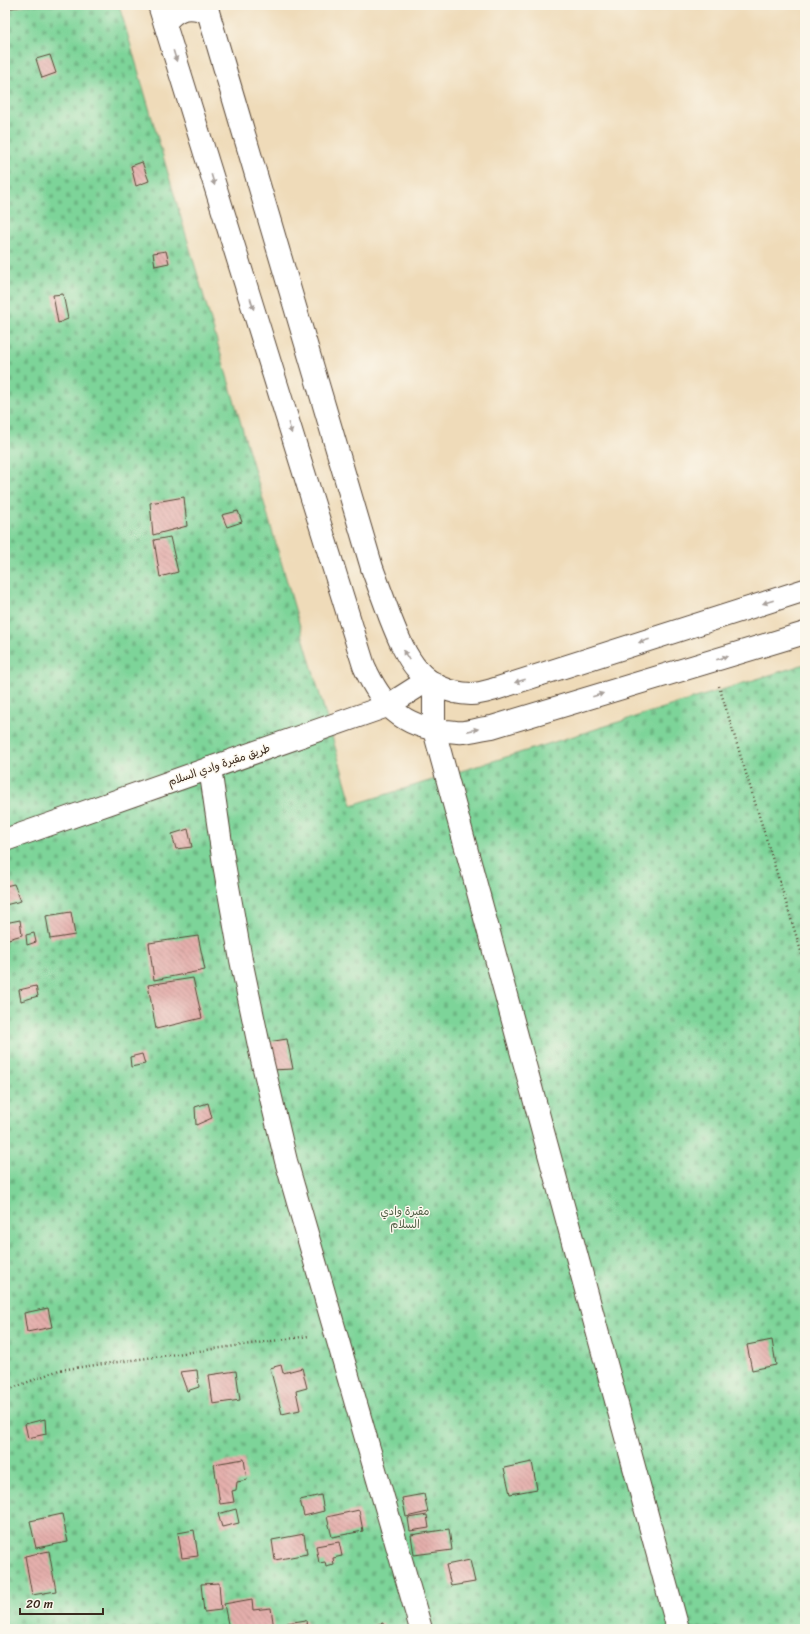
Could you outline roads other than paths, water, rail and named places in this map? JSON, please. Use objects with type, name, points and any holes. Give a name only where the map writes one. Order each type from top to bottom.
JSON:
[{"type":"street","points":[[805,590],[492,690],[471,694],[447,689],[431,682],[414,666],[402,648],[372,568],[207,8],[189,8],[179,10],[171,16],[162,14],[364,666],[373,686],[387,706],[416,724],[434,730],[463,732],[492,727],[805,633]]},
{"type":"street","points":[[431,682],[434,730],[678,1629]]},
{"type":"street","name":"طريق مقبرة وادي السلام","points":[[5,840],[387,706],[431,682]]},
{"type":"street","points":[[210,768],[225,871],[241,960],[262,1060],[286,1161],[421,1629]]},
{"type":"park label","name":"مقبرة وادي السلام","points":[[405,1217]]}]
